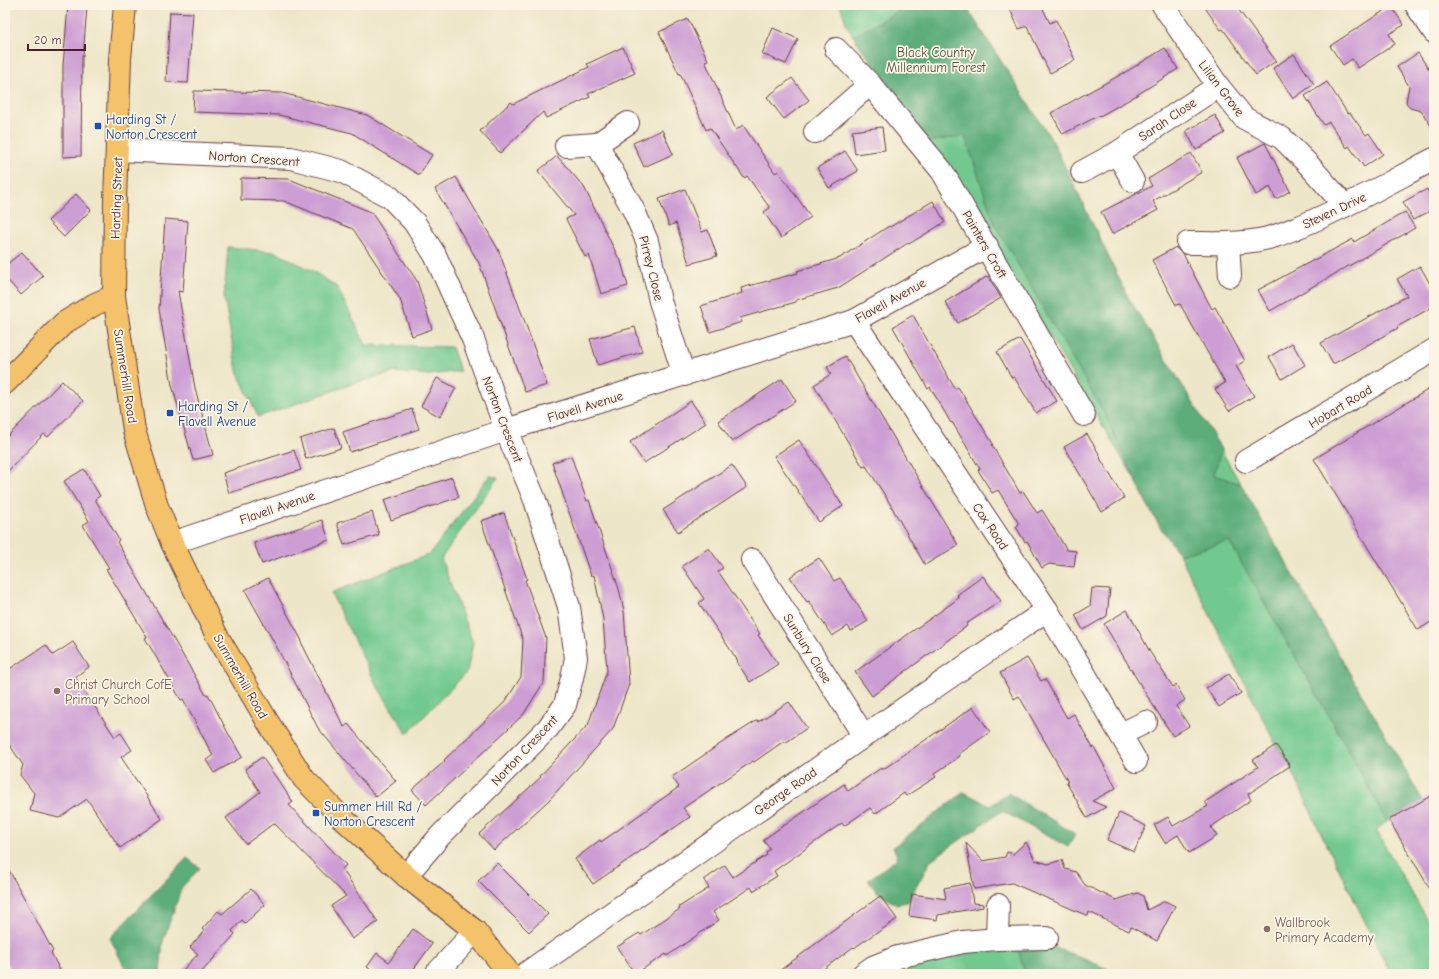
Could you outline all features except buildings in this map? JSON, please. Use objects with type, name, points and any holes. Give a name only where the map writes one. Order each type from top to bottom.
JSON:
[{"type":"main road","name":"Harding Street","points":[[114,296],[115,201],[120,60],[125,5]]},
{"type":"main road","points":[[5,383],[64,324],[95,304],[114,296]]},
{"type":"main road","name":"Summerhill Road","points":[[114,296],[134,430],[157,506],[172,543],[216,634],[304,780],[340,816],[406,876],[475,931],[510,974]]},
{"type":"street","name":"Lilian Grove","points":[[1162,5],[1218,86],[1244,118],[1282,138],[1308,164],[1345,206]]},
{"type":"street","points":[[1416,5],[1434,32]]},
{"type":"street","name":"Painters Croft","points":[[836,49],[870,84],[942,171],[1084,415]]},
{"type":"street","points":[[815,132],[870,84]]},
{"type":"street","name":"Sarah Close","points":[[1082,172],[1117,153],[1218,86]]},
{"type":"street","points":[[566,146],[597,144],[628,123]]},
{"type":"street","name":"Pirrey Close","points":[[597,144],[634,212],[647,241],[660,301],[684,375]]},
{"type":"street","name":"Norton Crescent","points":[[117,150],[290,158],[341,171],[390,197],[414,222],[435,255],[473,339],[506,430],[535,500],[569,607],[576,658],[565,705],[548,728],[440,836],[406,876]]},
{"type":"street","points":[[1117,153],[1133,181]]},
{"type":"street","name":"Steven Drive","points":[[1188,243],[1228,243],[1252,241],[1276,236],[1345,206],[1434,158]]},
{"type":"street","points":[[1228,243],[1230,276]]},
{"type":"street","name":"Flavell Avenue","points":[[172,543],[506,430],[854,321],[987,246]]},
{"type":"street","name":"Cox Road","points":[[854,321],[1047,610],[1136,761]]},
{"type":"street","name":"Hobart Road","points":[[1246,462],[1434,350]]},
{"type":"street","name":"Sunbury Close","points":[[752,560],[864,736]]},
{"type":"street","name":"George Road","points":[[525,974],[864,736],[1047,610]]},
{"type":"street","points":[[1121,734],[1146,722]]},
{"type":"street","points":[[997,939],[998,905]]},
{"type":"street","points":[[436,974],[475,931]]},
{"type":"street","points":[[863,974],[873,967],[898,957],[964,942],[997,939],[1047,938]]},
{"type":"green space","name":"Black Country Millennium Forest","points":[[840,5],[965,5],[1053,142],[1128,297],[1217,442],[1423,801],[1389,820],[1376,830],[1430,925],[1434,924],[1434,974],[1391,974],[1315,821],[1290,766],[1276,745],[1174,544],[961,188],[853,36],[847,26]]},
{"type":"green space","name":"Black Country Millennium Forest","points":[[897,5],[965,5],[1053,142],[1128,297],[1217,442],[1221,450],[1214,475],[1241,484],[1423,801],[1386,821],[1350,753],[1229,541],[1180,555],[1160,527],[1147,504],[1105,415],[995,225],[965,136],[928,142],[853,36],[899,11]]},
{"type":"green space","points":[[228,247],[275,252],[313,271],[337,287],[366,345],[452,347],[460,371],[429,375],[395,372],[355,383],[258,417],[237,371],[224,297]]},
{"type":"green space","points":[[489,476],[498,477],[441,559],[473,643],[467,672],[407,734],[376,684],[331,593],[430,554]]},
{"type":"green space","points":[[964,792],[990,806],[1008,793],[1075,834],[1068,847],[1002,811],[931,860],[908,902],[895,904],[877,892],[868,880],[898,858],[893,847]]},
{"type":"green space","points":[[187,858],[200,868],[182,887],[163,941],[160,974],[128,974],[110,938]]},
{"type":"green space","points":[[1055,947],[1120,974],[1047,974],[1024,970],[1018,949]]},
{"type":"green space","points":[[982,949],[1018,949],[1024,970],[1047,974],[887,974],[893,971]]},
{"type":"place","name":"Harding St / Norton Crescent","points":[[98,126]]},
{"type":"place","name":"Harding St / Flavell Avenue","points":[[170,413]]},
{"type":"place","name":"Christ Church CofE Primary School","points":[[57,691]]},
{"type":"place","name":"Summer Hill Rd / Norton Crescent","points":[[316,813]]},
{"type":"place","name":"Wallbrook Primary Academy","points":[[1267,929]]}]
